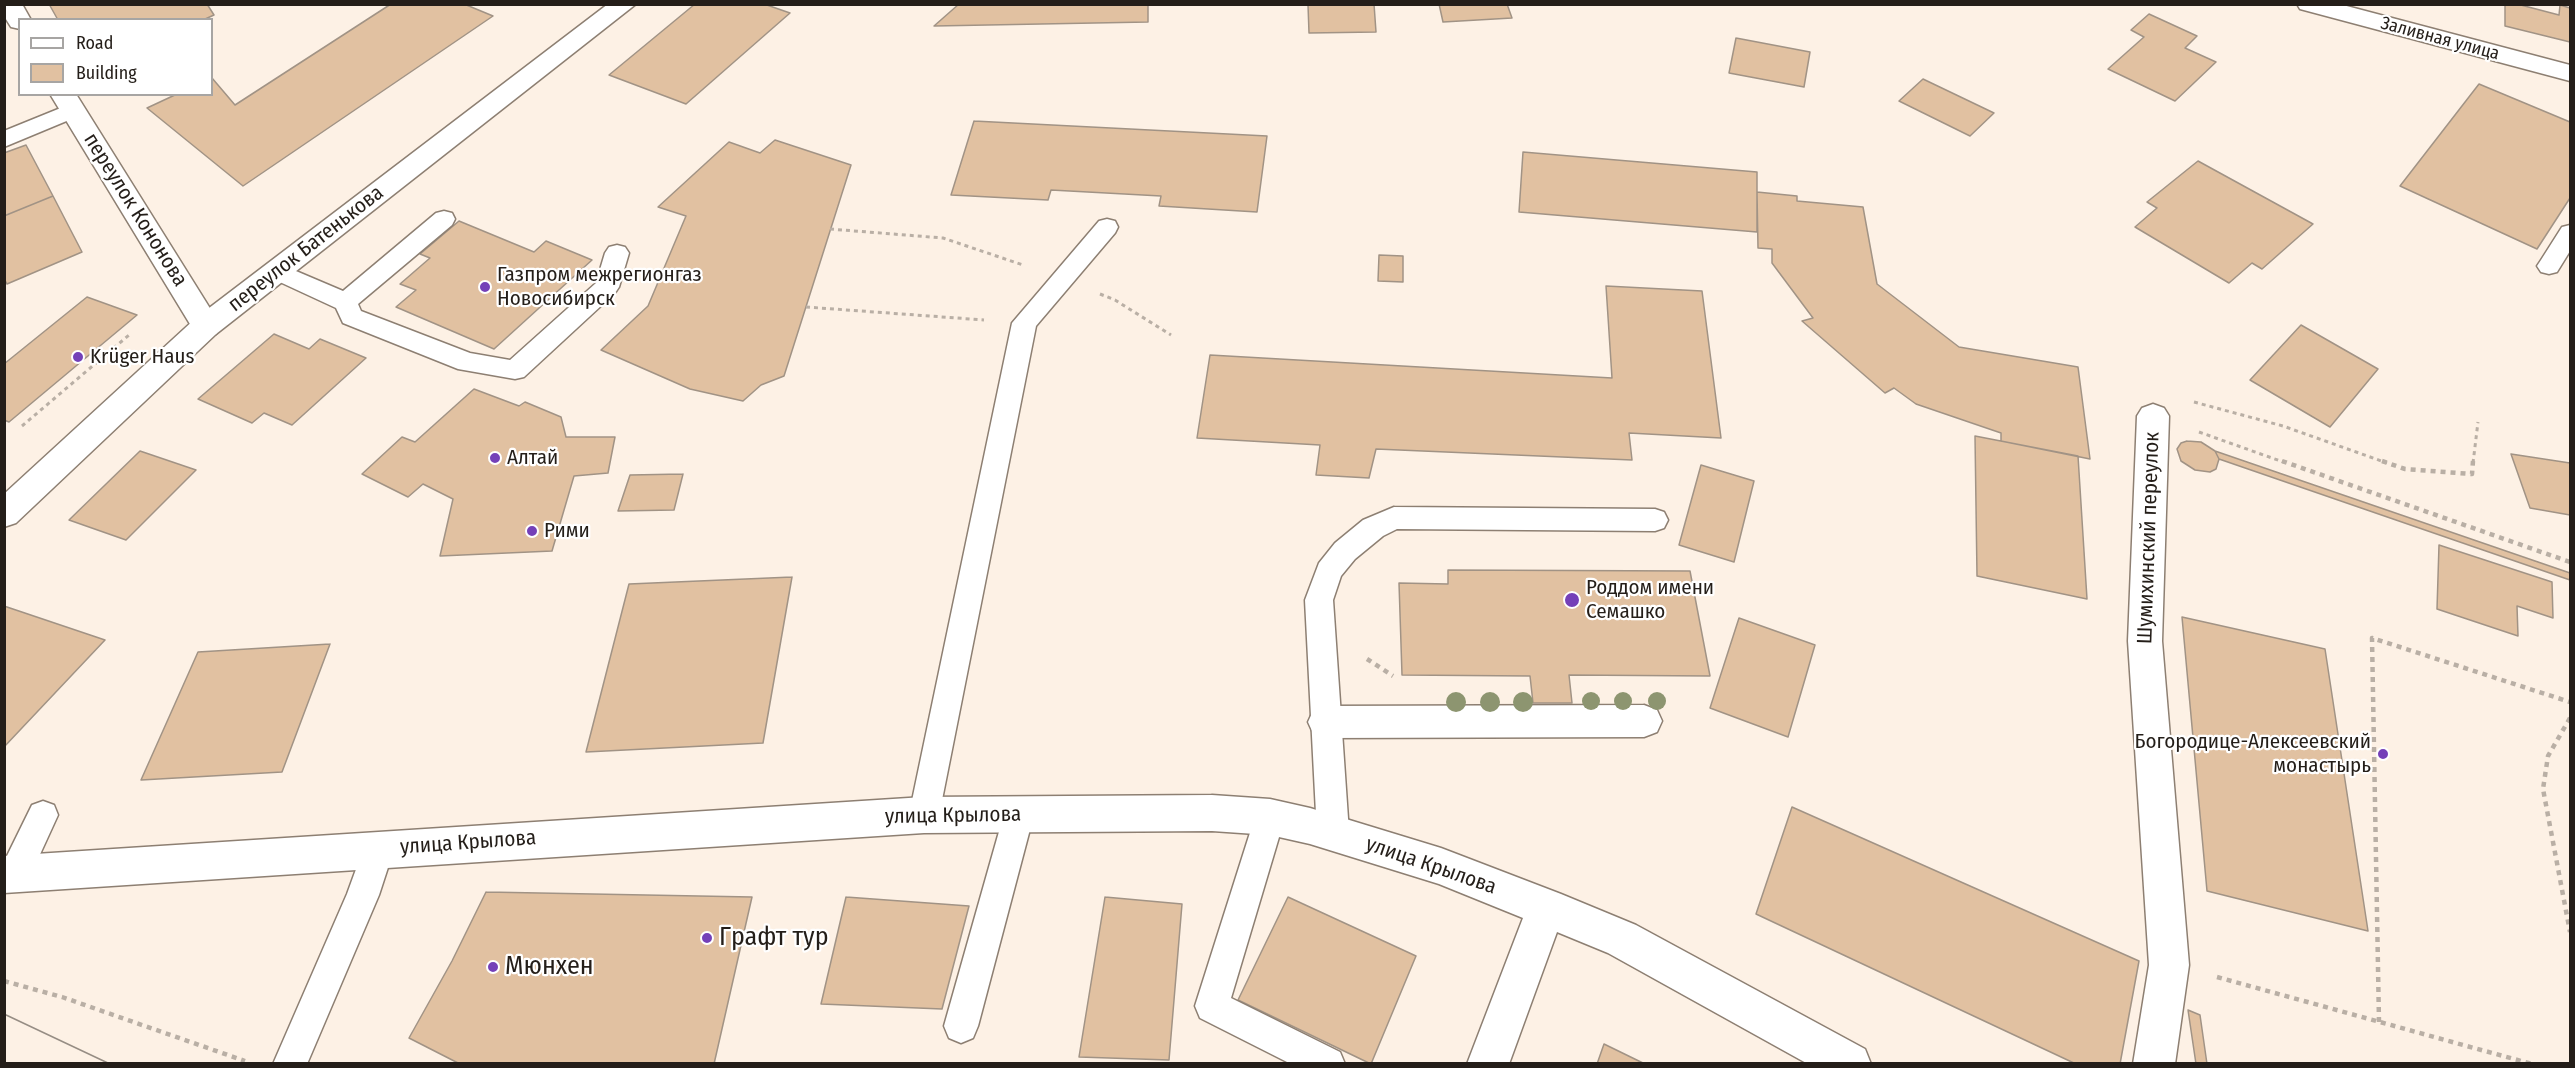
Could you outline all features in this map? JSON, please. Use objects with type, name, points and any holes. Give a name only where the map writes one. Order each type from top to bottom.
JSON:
[{"type":"main road","points":[[10,4],[18,18]]},
{"type":"main road","name":"переулок Батенькова","points":[[4,514],[206,326],[624,4]]},
{"type":"main road","name":"Заливная улица","points":[[2309,4],[2571,73]]},
{"type":"main road","name":"переулок Кононова","points":[[68,102],[206,326]]},
{"type":"main road","name":"Шумихинский переулок","points":[[2153,416],[2145,642],[2169,965],[2154,1064]]},
{"type":"main road","points":[[1326,722],[1644,721]]},
{"type":"main road","name":"улица Крылова","points":[[10,874],[924,814],[1212,813],[1270,817],[1333,833],[1441,866],[1547,907],[1622,939],[1850,1064]]},
{"type":"main road","points":[[1488,1064],[1547,907]]},
{"type":"lane","points":[[4,140],[68,102]]},
{"type":"lane","points":[[345,302],[444,219]]},
{"type":"lane","points":[[924,814],[1024,323],[1107,227]]},
{"type":"lane","points":[[2549,266],[2571,234]]},
{"type":"lane","points":[[277,271],[345,302],[352,317],[467,362],[515,370],[607,287],[617,253]]},
{"type":"lane","points":[[1333,833],[1318,600],[1329,571],[1345,551],[1373,528],[1394,519],[1655,520]]},
{"type":"lane","points":[[961,1026],[1018,814]]},
{"type":"lane","points":[[10,874],[43,815]]},
{"type":"lane","points":[[1270,817],[1212,1006],[1328,1064]]},
{"type":"lane","points":[[291,1064],[363,894],[378,849]]},
{"type":"path","points":[[830,229],[943,238]]},
{"type":"path","points":[[1115,300],[1171,335]]},
{"type":"path","points":[[806,307],[1024,323]]},
{"type":"path","points":[[2189,401],[2283,426],[2405,469],[2472,474],[2478,422]]},
{"type":"path","name":"Шумихинский переулок","points":[[2153,416],[2571,562]]},
{"type":"path","points":[[1320,627],[1401,682],[1422,722]]},
{"type":"path","points":[[2379,1023],[2372,638],[2571,702]]},
{"type":"path","points":[[2571,718],[2548,756],[2543,789],[2571,932]]},
{"type":"path","points":[[2169,965],[2532,1064]]},
{"type":"path","points":[[4,981],[62,997],[251,1064]]},
{"type":"building","points":[[49,4],[207,4],[214,15],[207,18],[57,18]]},
{"type":"building","points":[[391,4],[464,4],[493,16],[243,186],[147,108],[173,96],[213,96],[213,79],[235,105]]},
{"type":"building","points":[[695,4],[764,4],[790,13],[686,104],[609,75]]},
{"type":"building","points":[[959,4],[1148,4],[1148,22],[934,26]]},
{"type":"building","points":[[1252,4],[1374,4],[1376,32],[1309,33],[1308,5]]},
{"type":"building","points":[[1439,4],[1507,4],[1512,18],[1443,22]]},
{"type":"building","points":[[2505,4],[2517,4],[2559,15],[2560,5],[2570,8],[2570,42],[2505,26]]},
{"type":"building","points":[[2149,14],[2197,36],[2185,48],[2216,62],[2175,101],[2108,69],[2144,37],[2131,30]]},
{"type":"building","points":[[1736,38],[1810,52],[1804,87],[1729,73]]},
{"type":"building","points":[[1923,79],[1994,113],[1970,136],[1899,101]]},
{"type":"building","points":[[2479,84],[2570,122],[2570,198],[2537,249],[2400,186]]},
{"type":"building","points":[[974,121],[1267,136],[1257,212],[1159,206],[1161,196],[1051,190],[1048,200],[951,195]]},
{"type":"building","points":[[775,140],[851,165],[784,376],[761,385],[743,401],[690,389],[601,350],[648,306],[686,216],[658,207],[729,142],[760,153]]},
{"type":"building","points":[[26,145],[53,196],[4,216],[4,153]]},
{"type":"building","points":[[1523,152],[1757,172],[1757,232],[1519,212]]},
{"type":"building","points":[[2198,161],[2313,224],[2262,269],[2252,263],[2229,283],[2135,227],[2157,208],[2147,202]]},
{"type":"building","points":[[1757,192],[1797,196],[1797,201],[1863,207],[1877,284],[1959,347],[2078,367],[2090,459],[2001,441],[2001,433],[1916,404],[1894,388],[1885,393],[1802,321],[1813,318],[1772,263],[1772,249],[1758,248]]},
{"type":"building","points":[[53,196],[82,252],[7,284],[4,279],[4,216]]},
{"type":"building","name":"Газпром межрегионгаз Новосибирск","points":[[459,221],[534,252],[546,241],[592,260],[494,349],[396,307],[416,290],[400,284],[430,258],[420,254]]},
{"type":"building","points":[[1379,255],[1403,256],[1403,282],[1378,281]]},
{"type":"building","points":[[1606,286],[1702,291],[1721,438],[1629,433],[1632,460],[1376,449],[1369,478],[1316,475],[1320,445],[1197,438],[1210,355],[1612,378]]},
{"type":"building","points":[[87,297],[137,315],[9,422],[4,420],[4,364]]},
{"type":"building","points":[[2301,325],[2378,369],[2330,427],[2250,380]]},
{"type":"building","points":[[274,334],[309,349],[320,339],[366,358],[292,425],[264,413],[252,423],[198,399]]},
{"type":"building","name":"Алтай","points":[[474,389],[519,406],[525,402],[561,417],[566,437],[615,437],[608,473],[574,476],[552,551],[440,556],[453,499],[423,484],[408,497],[362,474],[402,437],[415,442]]},
{"type":"building","points":[[1975,436],[2078,456],[2087,599],[1977,576]]},
{"type":"building","points":[[2201,442],[2215,451],[2219,459],[2216,469],[2210,472],[2195,470],[2181,461],[2177,449],[2181,443]]},
{"type":"building","points":[[140,451],[196,470],[126,540],[69,520]]},
{"type":"building","points":[[2215,451],[2570,573],[2570,580],[2219,459]]},
{"type":"building","points":[[2511,454],[2570,463],[2570,515],[2530,508]]},
{"type":"building","points":[[1701,465],[1754,481],[1734,562],[1679,545]]},
{"type":"building","points":[[683,474],[674,510],[618,511],[630,475]]},
{"type":"building","points":[[2439,545],[2552,582],[2553,618],[2517,606],[2518,636],[2437,609]]},
{"type":"building","points":[[1448,570],[1690,571],[1710,676],[1569,675],[1572,703],[1533,703],[1530,676],[1402,675],[1399,583],[1448,584]]},
{"type":"building","points":[[792,577],[763,743],[586,752],[629,584]]},
{"type":"building","points":[[4,606],[105,640],[4,747]]},
{"type":"building","points":[[2182,617],[2325,649],[2368,931],[2207,891]]},
{"type":"building","points":[[1739,618],[1815,645],[1788,737],[1710,708]]},
{"type":"building","points":[[330,644],[282,772],[141,780],[198,652]]},
{"type":"building","points":[[1792,807],[2139,961],[2120,1064],[2076,1064],[1756,914]]},
{"type":"building","points":[[486,892],[752,897],[714,1064],[460,1064],[409,1038],[452,961]]},
{"type":"building","points":[[846,897],[969,906],[942,1009],[821,1004]]},
{"type":"building","points":[[1105,897],[1182,904],[1169,1060],[1079,1057]]},
{"type":"building","points":[[1288,897],[1416,956],[1371,1064],[1238,1000]]},
{"type":"building","points":[[2188,1010],[2200,1015],[2207,1064],[2196,1064]]},
{"type":"building","points":[[1604,1044],[1645,1064],[1597,1064]]},
{"type":"tram line","points":[[4,1014],[110,1064]]},
{"type":"place","name":"Газпром межрегионгаз Новосибирск","points":[[485,287]]},
{"type":"place","name":"Krüger Haus","points":[[78,357]]},
{"type":"place","name":"Алтай","points":[[495,458]]},
{"type":"place","name":"Рими","points":[[532,531]]},
{"type":"place","name":"Роддом имени Семашко","points":[[1572,600]]},
{"type":"place","name":"Богородице-Алексеевский монастырь","points":[[2383,754]]},
{"type":"place","name":"Графт тур","points":[[707,938]]},
{"type":"place","name":"Мюнхен","points":[[493,967]]}]
